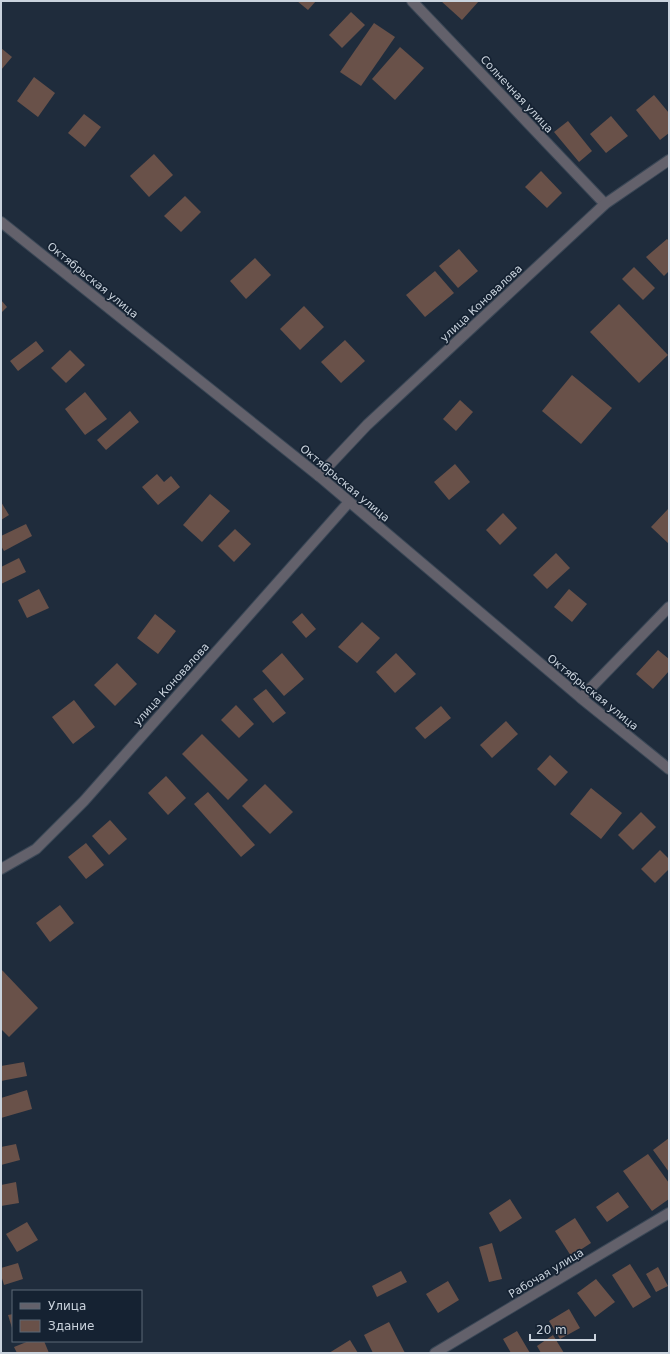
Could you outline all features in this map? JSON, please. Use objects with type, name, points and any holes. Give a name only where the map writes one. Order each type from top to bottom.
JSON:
[{"type":"street","name":"Солнечная улица","points":[[412,1],[605,204]]},
{"type":"street","name":"улица Коновалова","points":[[319,476],[367,425],[605,204],[669,160]]},
{"type":"street","name":"Октябрьская улица","points":[[1,222],[319,476],[581,698],[669,769]]},
{"type":"street","name":"улица Коновалова","points":[[1,869],[36,849],[84,801],[349,502]]},
{"type":"street","points":[[581,698],[669,607]]},
{"type":"street","name":"Рабочая улица","points":[[435,1353],[669,1213]]},
{"type":"building","points":[[297,1],[316,1],[308,10]]},
{"type":"building","points":[[441,1],[479,1],[462,20]]},
{"type":"building","points":[[351,12],[365,25],[342,48],[329,35]]},
{"type":"building","points":[[374,23],[395,37],[361,86],[340,72]]},
{"type":"building","points":[[400,47],[424,68],[395,100],[372,79]]},
{"type":"building","points":[[1,48],[12,57],[1,70]]},
{"type":"building","points":[[34,77],[55,93],[38,117],[17,101]]},
{"type":"building","points":[[654,95],[669,113],[669,133],[660,140],[636,110]]},
{"type":"building","points":[[84,114],[101,127],[85,147],[68,133]]},
{"type":"building","points":[[611,116],[628,136],[606,153],[590,134]]},
{"type":"building","points":[[568,121],[592,151],[579,162],[554,132]]},
{"type":"building","points":[[154,154],[173,175],[149,197],[130,176]]},
{"type":"building","points":[[541,171],[562,193],[547,208],[525,187]]},
{"type":"building","points":[[185,196],[201,212],[181,232],[164,216]]},
{"type":"building","points":[[667,239],[669,241],[669,271],[664,276],[646,257]]},
{"type":"building","points":[[459,249],[478,271],[458,288],[439,266]]},
{"type":"building","points":[[255,258],[271,275],[246,299],[230,281]]},
{"type":"building","points":[[634,267],[655,288],[643,300],[622,279]]},
{"type":"building","points":[[435,271],[454,293],[425,317],[406,295]]},
{"type":"building","points":[[1,300],[7,307],[1,313]]},
{"type":"building","points":[[619,304],[668,355],[639,383],[590,332]]},
{"type":"building","points":[[304,306],[324,327],[300,350],[280,329]]},
{"type":"building","points":[[345,340],[365,361],[341,383],[321,362]]},
{"type":"building","points":[[36,341],[44,351],[18,371],[10,361]]},
{"type":"building","points":[[70,350],[85,365],[66,383],[51,368]]},
{"type":"building","points":[[572,375],[612,408],[581,444],[542,411]]},
{"type":"building","points":[[85,392],[107,419],[85,435],[65,409]]},
{"type":"building","points":[[460,400],[473,412],[456,431],[443,419]]},
{"type":"building","points":[[130,411],[139,422],[106,450],[97,440]]},
{"type":"building","points":[[455,464],[470,482],[449,500],[434,482]]},
{"type":"building","points":[[157,474],[164,482],[171,476],[180,487],[158,505],[142,487]]},
{"type":"building","points":[[210,494],[230,511],[202,542],[183,525]]},
{"type":"building","points":[[1,502],[9,515],[1,520]]},
{"type":"building","points":[[669,508],[669,544],[651,527]]},
{"type":"building","points":[[503,513],[517,528],[500,545],[486,530]]},
{"type":"building","points":[[26,524],[32,536],[4,551],[1,546],[1,536]]},
{"type":"building","points":[[235,529],[251,544],[234,562],[218,546]]},
{"type":"building","points":[[556,553],[570,568],[547,589],[533,575]]},
{"type":"building","points":[[19,558],[26,572],[1,584],[1,567]]},
{"type":"building","points":[[39,589],[49,608],[27,618],[18,600]]},
{"type":"building","points":[[569,589],[587,604],[572,622],[554,607]]},
{"type":"building","points":[[302,613],[316,629],[306,638],[292,622]]},
{"type":"building","points":[[155,614],[176,631],[158,654],[137,638]]},
{"type":"building","points":[[362,622],[380,638],[357,663],[338,647]]},
{"type":"building","points":[[658,650],[669,659],[669,671],[653,689],[636,674]]},
{"type":"building","points":[[282,653],[304,679],[284,696],[262,671]]},
{"type":"building","points":[[396,653],[416,674],[395,693],[376,672]]},
{"type":"building","points":[[117,663],[137,684],[115,706],[94,685]]},
{"type":"building","points":[[266,689],[286,713],[273,723],[253,699]]},
{"type":"building","points":[[74,700],[95,727],[73,744],[52,717]]},
{"type":"building","points":[[236,705],[254,724],[239,738],[221,720]]},
{"type":"building","points":[[441,706],[451,718],[425,739],[415,728]]},
{"type":"building","points":[[506,721],[518,734],[492,758],[480,745]]},
{"type":"building","points":[[202,734],[248,780],[228,800],[182,754]]},
{"type":"building","points":[[550,755],[568,772],[555,786],[537,769]]},
{"type":"building","points":[[166,776],[186,798],[168,815],[148,793]]},
{"type":"building","points":[[265,784],[293,812],[270,834],[242,806]]},
{"type":"building","points":[[591,788],[622,813],[601,839],[570,814]]},
{"type":"building","points":[[208,792],[255,845],[241,857],[194,804]]},
{"type":"building","points":[[641,812],[656,827],[633,850],[618,835]]},
{"type":"building","points":[[110,820],[127,839],[109,855],[92,836]]},
{"type":"building","points":[[86,843],[104,865],[86,879],[68,857]]},
{"type":"building","points":[[660,850],[669,859],[669,869],[655,883],[641,869]]},
{"type":"building","points":[[60,905],[74,923],[50,942],[36,923]]},
{"type":"building","points":[[1,969],[38,1008],[9,1037],[1,1029]]},
{"type":"building","points":[[24,1062],[27,1076],[1,1081],[1,1066]]},
{"type":"building","points":[[27,1090],[32,1109],[1,1118],[1,1098]]},
{"type":"building","points":[[669,1138],[669,1172],[653,1150]]},
{"type":"building","points":[[16,1144],[20,1160],[1,1165],[1,1147]]},
{"type":"building","points":[[648,1154],[669,1183],[669,1199],[652,1211],[623,1171]]},
{"type":"building","points":[[16,1182],[19,1203],[1,1206],[1,1185]]},
{"type":"building","points":[[618,1192],[629,1207],[607,1222],[596,1207]]},
{"type":"building","points":[[510,1199],[522,1218],[500,1232],[489,1213]]},
{"type":"building","points":[[575,1218],[591,1243],[571,1256],[555,1231]]},
{"type":"building","points":[[27,1222],[38,1240],[17,1252],[6,1234]]},
{"type":"building","points":[[492,1243],[502,1279],[489,1282],[479,1247]]},
{"type":"building","points":[[18,1263],[23,1279],[4,1285],[1,1275],[1,1268]]},
{"type":"building","points":[[630,1264],[651,1297],[633,1308],[612,1275]]},
{"type":"building","points":[[658,1267],[668,1286],[656,1292],[646,1274]]},
{"type":"building","points":[[401,1271],[407,1282],[377,1297],[372,1286]]},
{"type":"building","points":[[596,1279],[615,1302],[595,1317],[577,1293]]},
{"type":"building","points":[[448,1281],[459,1300],[438,1313],[426,1294]]},
{"type":"building","points":[[569,1309],[580,1328],[560,1339],[549,1321]]},
{"type":"building","points":[[12,1314],[12,1328],[8,1315]]},
{"type":"building","points":[[389,1322],[405,1353],[373,1353],[364,1335]]},
{"type":"building","points":[[517,1331],[530,1353],[511,1353],[503,1339]]},
{"type":"building","points":[[553,1335],[564,1353],[541,1353],[537,1346]]},
{"type":"building","points":[[350,1340],[358,1353],[329,1353]]},
{"type":"building","points":[[26,1342],[44,1342],[49,1353],[17,1353],[14,1347]]}]
